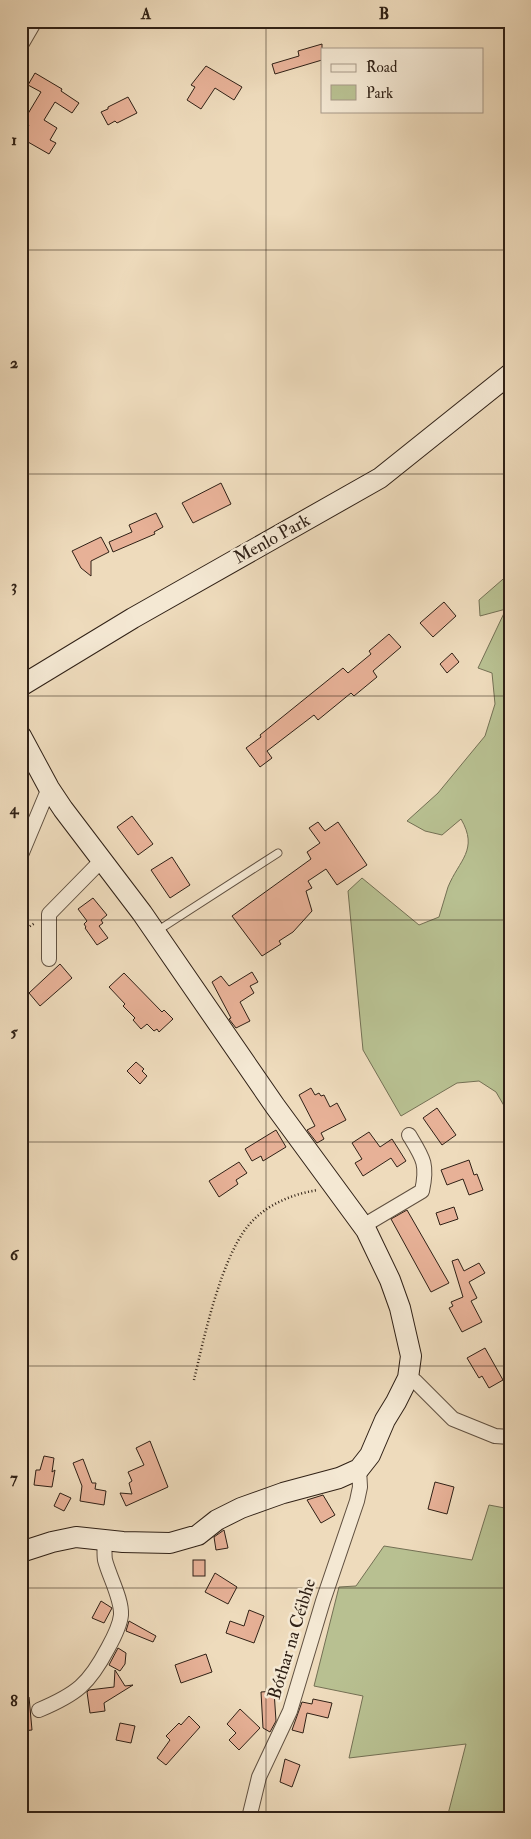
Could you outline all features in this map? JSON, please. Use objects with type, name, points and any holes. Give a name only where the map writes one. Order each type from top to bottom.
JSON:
[{"type":"street","points":[[21,45],[34,21]]},
{"type":"street","name":"Menlo Park","points":[[21,686],[133,618],[380,478],[510,374]]},
{"type":"street","points":[[21,736],[49,788],[155,932],[334,1188],[364,1226],[390,1280],[400,1308],[410,1356],[408,1378],[385,1420],[370,1455],[358,1469],[339,1478],[283,1493],[241,1508],[217,1520],[198,1535],[170,1543],[123,1542],[76,1537],[21,1552]]},
{"type":"street","points":[[21,855],[49,788]]},
{"type":"street","points":[[49,959],[49,914],[102,860]]},
{"type":"street","points":[[364,1226],[422,1191],[426,1174],[423,1158],[409,1135]]},
{"type":"street","points":[[408,1378],[415,1381],[453,1419],[495,1436],[510,1437]]},
{"type":"street","points":[[21,1415],[21,1435]]},
{"type":"street","name":"Bóthar na Céibhe","points":[[249,1818],[259,1777],[290,1712],[323,1601],[357,1501],[360,1487],[358,1469]]},
{"type":"street","points":[[39,1710],[58,1702],[85,1684],[96,1670],[112,1640],[121,1616],[116,1592],[105,1559],[104,1540]]},
{"type":"lane","points":[[155,932],[278,853]]},
{"type":"path","points":[[194,1380],[210,1317],[226,1269],[238,1241],[249,1225],[272,1205],[302,1192],[334,1188]]},
{"type":"green space","points":[[510,573],[510,1116],[496,1092],[479,1081],[457,1083],[401,1116],[363,1050],[348,891],[362,878],[419,925],[439,917],[448,887],[468,847],[466,830],[461,819],[442,835],[425,831],[407,821],[438,793],[485,736],[495,704],[492,673],[478,668],[506,609],[480,616],[479,600]]},
{"type":"green space","points":[[489,1505],[510,1509],[510,1818],[447,1818],[466,1744],[349,1758],[363,1696],[314,1686],[339,1587],[356,1586],[384,1546],[472,1560]]},
{"type":"building","points":[[322,44],[321,60],[275,74],[272,64],[299,56],[298,51]]},
{"type":"building","points":[[206,66],[242,87],[234,100],[215,88],[201,109],[187,100],[195,87],[191,85]]},
{"type":"building","points":[[35,73],[62,89],[61,91],[79,103],[72,113],[55,102],[44,120],[57,128],[50,140],[56,143],[49,154],[21,138],[29,125],[23,122],[41,92],[28,85]]},
{"type":"building","points":[[128,97],[137,113],[117,123],[115,121],[108,125],[101,112]]},
{"type":"building","points":[[221,483],[231,504],[193,523],[182,503]]},
{"type":"building","points":[[156,513],[163,527],[154,532],[155,534],[113,552],[109,542],[132,532],[129,525]]},
{"type":"building","points":[[101,537],[109,552],[91,561],[91,576],[81,568],[72,551]]},
{"type":"building","points":[[444,602],[456,616],[433,637],[420,623]]},
{"type":"building","points":[[389,634],[401,647],[373,671],[377,677],[354,696],[351,693],[318,720],[314,715],[267,751],[272,758],[260,767],[246,748],[343,668],[348,673],[371,654],[369,651]]},
{"type":"building","points":[[452,653],[459,662],[447,673],[440,664]]},
{"type":"building","points":[[132,816],[153,844],[138,855],[117,827]]},
{"type":"building","points":[[318,822],[325,831],[338,822],[367,865],[337,885],[326,869],[308,881],[312,888],[306,891],[312,911],[293,932],[279,941],[281,944],[262,956],[232,916],[311,859],[307,852],[320,843],[309,828]]},
{"type":"building","points":[[172,857],[190,885],[170,898],[151,870]]},
{"type":"building","points":[[93,898],[107,915],[101,920],[103,923],[99,926],[108,938],[97,945],[85,928],[84,924],[87,921],[78,909]]},
{"type":"building","points":[[60,964],[72,978],[40,1006],[29,993]]},
{"type":"building","points":[[252,972],[258,982],[250,986],[254,993],[240,1002],[250,1021],[236,1028],[229,1019],[231,1018],[212,982],[221,976],[229,986]]},
{"type":"building","points":[[124,973],[162,1012],[164,1010],[173,1019],[159,1032],[157,1029],[154,1031],[147,1024],[141,1029],[133,1020],[135,1018],[123,1006],[125,1004],[109,987]]},
{"type":"building","points":[[136,1062],[144,1069],[142,1071],[147,1076],[140,1084],[127,1071]]},
{"type":"building","points":[[311,1088],[315,1095],[319,1093],[321,1096],[324,1095],[330,1107],[337,1103],[346,1120],[321,1133],[324,1139],[317,1143],[307,1130],[315,1126],[299,1095]]},
{"type":"building","points":[[437,1108],[456,1135],[442,1145],[423,1118]]},
{"type":"building","points":[[276,1130],[286,1147],[263,1161],[261,1156],[252,1161],[245,1149]]},
{"type":"building","points":[[369,1132],[380,1147],[392,1139],[406,1161],[397,1167],[391,1158],[363,1176],[355,1163],[362,1159],[352,1143]]},
{"type":"building","points":[[469,1160],[474,1175],[477,1174],[483,1190],[469,1195],[463,1179],[447,1185],[441,1170]]},
{"type":"building","points":[[239,1162],[247,1173],[236,1180],[238,1184],[219,1197],[209,1181]]},
{"type":"building","points":[[454,1207],[458,1219],[440,1225],[436,1213]]},
{"type":"building","points":[[407,1210],[449,1283],[431,1292],[391,1219]]},
{"type":"building","points":[[458,1259],[464,1271],[479,1263],[485,1273],[469,1282],[477,1298],[471,1301],[482,1322],[462,1332],[449,1308],[453,1306],[451,1302],[463,1297],[452,1261]]},
{"type":"building","points":[[485,1348],[503,1380],[489,1388],[482,1376],[479,1378],[467,1358]]},
{"type":"building","points":[[150,1441],[168,1487],[126,1506],[120,1493],[132,1494],[129,1483],[132,1481],[128,1472],[144,1465],[136,1448]]},
{"type":"building","points":[[44,1456],[54,1458],[52,1472],[55,1470],[52,1487],[34,1485],[36,1470],[40,1470]]},
{"type":"building","points":[[83,1459],[92,1483],[96,1483],[95,1489],[106,1491],[104,1505],[80,1501],[82,1486],[73,1463]]},
{"type":"building","points":[[435,1482],[454,1487],[447,1514],[428,1509]]},
{"type":"building","points":[[60,1493],[71,1498],[64,1511],[54,1506]]},
{"type":"building","points":[[323,1495],[335,1515],[321,1523],[307,1500]]},
{"type":"building","points":[[224,1530],[228,1548],[216,1550],[214,1537]]},
{"type":"building","points":[[193,1560],[205,1560],[205,1576],[193,1576]]},
{"type":"building","points":[[215,1573],[237,1587],[228,1604],[205,1592]]},
{"type":"building","points":[[101,1601],[112,1608],[104,1623],[92,1618]]},
{"type":"building","points":[[249,1610],[264,1616],[254,1643],[226,1633],[230,1621],[244,1626]]},
{"type":"building","points":[[129,1621],[156,1636],[153,1642],[126,1631]]},
{"type":"building","points":[[118,1648],[126,1653],[125,1664],[120,1671],[109,1665]]},
{"type":"building","points":[[206,1654],[212,1672],[181,1683],[175,1665]]},
{"type":"building","points":[[115,1670],[125,1686],[133,1685],[104,1703],[105,1711],[90,1713],[87,1692],[89,1690],[114,1687]]},
{"type":"building","points":[[274,1691],[276,1721],[270,1732],[263,1728],[261,1692]]},
{"type":"building","points":[[29,1697],[32,1730],[22,1731],[21,1698]]},
{"type":"building","points":[[313,1699],[332,1703],[328,1718],[307,1713],[303,1733],[292,1730],[302,1702],[312,1704]]},
{"type":"building","points":[[240,1709],[260,1728],[239,1750],[229,1740],[236,1733],[227,1724]]},
{"type":"building","points":[[189,1716],[200,1727],[166,1765],[157,1758],[170,1740],[166,1736],[179,1723],[181,1725]]},
{"type":"building","points":[[120,1723],[135,1726],[131,1743],[116,1740]]},
{"type":"building","points":[[285,1759],[300,1765],[292,1787],[280,1782]]}]
